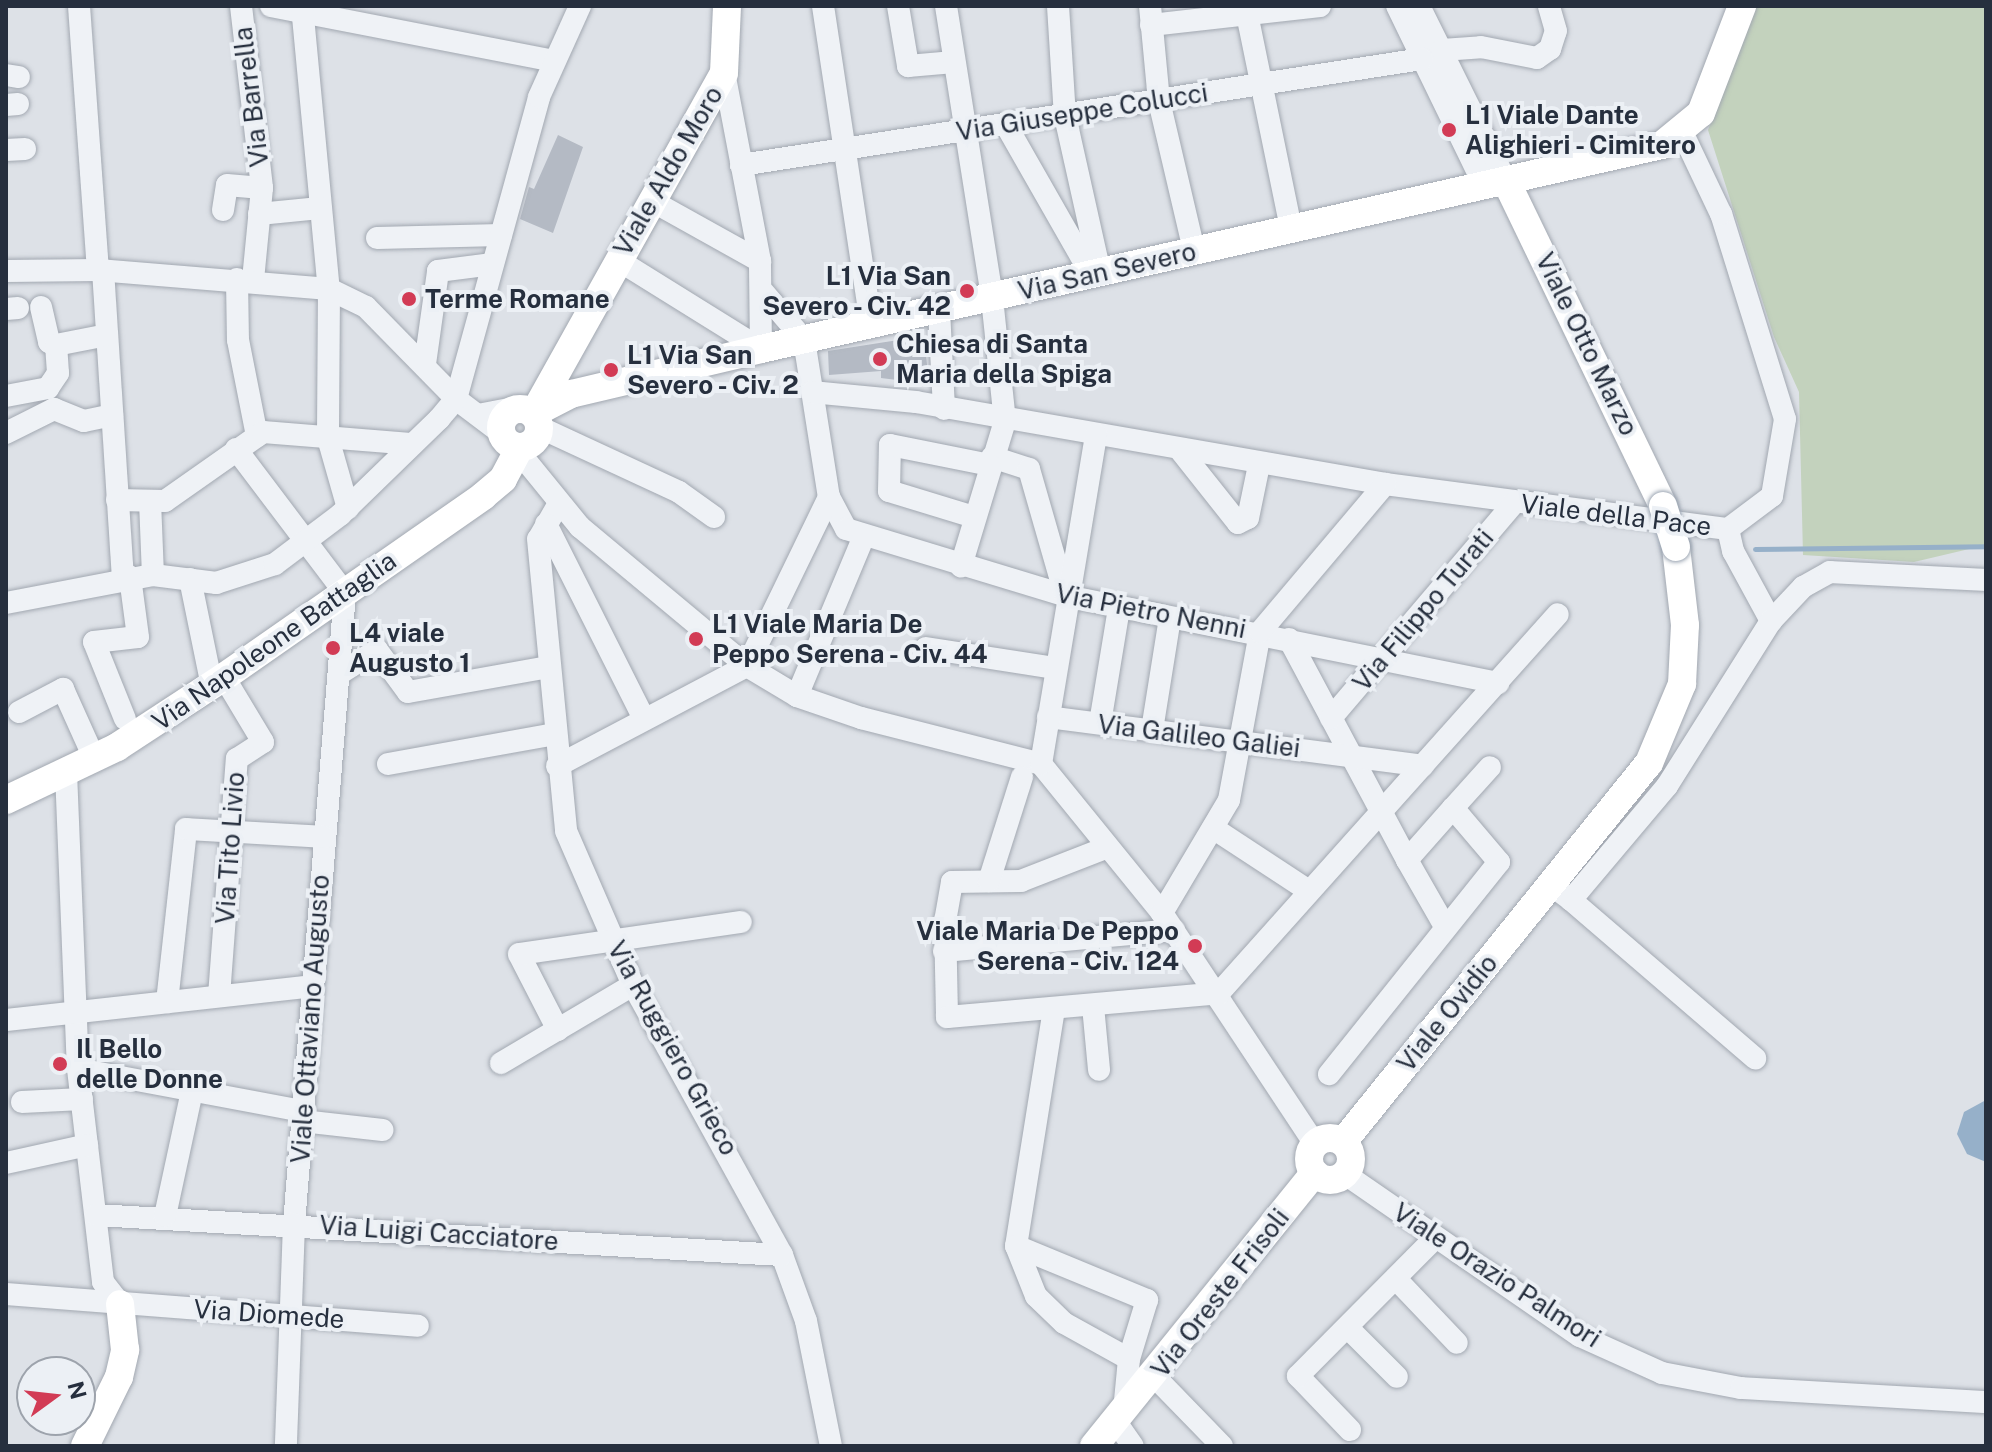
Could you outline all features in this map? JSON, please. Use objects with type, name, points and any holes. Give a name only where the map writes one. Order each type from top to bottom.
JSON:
[{"type":"main road","points":[[1683,134],[1705,106],[1742,6]]},
{"type":"main road","name":"Viale Aldo Moro","points":[[523,429],[724,73],[732,7]]},
{"type":"main road","name":"Via San Severo","points":[[523,429],[571,394],[1291,228],[1496,185],[1651,148],[1683,134]]},
{"type":"main road","name":"Viale Otto Marzo","points":[[1496,185],[1663,506],[1676,547],[1685,654],[1667,726],[1649,763],[1560,892]]},
{"type":"main road","name":"Via Napoleone Battaglia","points":[[6,800],[94,758],[218,681],[345,593],[503,479],[523,429]]},
{"type":"main road","name":"Viale Ovidio","points":[[1343,1142],[1560,892]]},
{"type":"main road","points":[[1327,1138],[1343,1142],[1351,1160],[1345,1174],[1329,1180],[1314,1173],[1309,1157],[1315,1144],[1327,1138]]},
{"type":"main road","name":"Via Oreste Frisoli","points":[[1120,1417],[1155,1377],[1314,1173]]},
{"type":"main road","points":[[85,1446],[119,1377],[125,1350],[120,1304]]},
{"type":"main road","points":[[1094,1446],[1120,1417]]},
{"type":"street","points":[[79,6],[107,335],[117,500],[126,578],[138,637],[94,642],[125,719]]},
{"type":"street","name":"Via Barrella","points":[[241,6],[262,188],[245,280],[238,340],[257,436]]},
{"type":"street","points":[[271,6],[302,9],[554,61]]},
{"type":"street","points":[[6,603],[153,575],[216,583],[275,564],[307,544],[344,512],[456,399],[501,235],[554,61],[580,6]]},
{"type":"street","points":[[823,6],[871,325]]},
{"type":"street","points":[[898,6],[908,66],[954,62]]},
{"type":"street","points":[[946,6],[992,298],[1005,421],[961,566]]},
{"type":"street","points":[[1058,6],[1065,116],[1096,273]]},
{"type":"street","points":[[1194,250],[1159,101],[1150,16],[1247,14],[1320,6]]},
{"type":"street","points":[[1397,6],[1432,55],[1496,185]]},
{"type":"street","points":[[1419,6],[1432,55]]},
{"type":"street","name":"Via Giuseppe Colucci","points":[[741,165],[1065,116],[1481,47],[1537,58],[1550,49],[1556,31],[1549,6]]},
{"type":"street","points":[[302,9],[329,289],[328,438],[344,512]]},
{"type":"street","points":[[1247,14],[1291,228]]},
{"type":"street","points":[[618,260],[761,349],[764,293],[760,261],[724,73]]},
{"type":"street","points":[[1006,125],[1096,273]]},
{"type":"street","name":"Viale della Pace","points":[[812,392],[944,409],[1385,484],[1728,529],[1772,496],[1785,419],[1721,214],[1683,134]]},
{"type":"street","name":"Via Barrella","points":[[223,210],[227,185],[262,188]]},
{"type":"street","points":[[652,201],[760,261]]},
{"type":"street","points":[[259,214],[320,208]]},
{"type":"street","points":[[377,238],[501,235]]},
{"type":"street","points":[[425,364],[438,271],[493,264]]},
{"type":"street","points":[[6,271],[101,270],[329,289],[366,307],[456,399],[478,415],[523,429],[679,492],[714,517]]},
{"type":"street","points":[[557,766],[747,666],[829,497],[804,340],[764,293]]},
{"type":"street","points":[[41,307],[49,342],[56,345],[107,335]]},
{"type":"street","points":[[939,310],[944,409]]},
{"type":"street","points":[[6,433],[46,404],[58,373],[56,345]]},
{"type":"street","points":[[6,396],[82,415],[84,421],[112,415]]},
{"type":"street","points":[[523,429],[552,514],[644,719]]},
{"type":"street","points":[[117,500],[165,501],[257,436],[305,432],[328,438],[411,444]]},
{"type":"street","points":[[1041,764],[1066,596],[1096,435]]},
{"type":"street","points":[[974,517],[889,491],[890,445],[1029,469],[1066,596]]},
{"type":"street","points":[[236,449],[345,593]]},
{"type":"street","points":[[1180,450],[1238,523],[1248,518],[1259,465]]},
{"type":"street","points":[[503,479],[540,482]]},
{"type":"street","points":[[1168,922],[1229,800],[1260,632],[1385,484]]},
{"type":"street","name":"Via Pietro Nenni","points":[[829,497],[839,524],[864,536],[1066,596],[1170,618],[1260,632],[1498,683]]},
{"type":"street","points":[[150,501],[153,575]]},
{"type":"street","name":"Via Filippo Turati","points":[[1331,718],[1515,502]]},
{"type":"street","points":[[552,514],[747,666],[797,696],[1041,764],[1168,922],[1219,993],[1315,1144]]},
{"type":"street","name":"Via Ruggiero Grieco","points":[[552,514],[538,539],[557,766],[566,831],[633,985],[782,1255],[806,1321],[831,1446]]},
{"type":"street","points":[[1728,529],[1733,551],[1771,621]]},
{"type":"street","points":[[797,696],[864,536]]},
{"type":"street","points":[[1755,1058],[1560,892],[1667,786],[1771,621],[1803,587],[1830,572],[1986,580]]},
{"type":"street","points":[[190,579],[218,681]]},
{"type":"street","name":"Viale Ottaviano Augusto","points":[[286,1446],[294,1224],[345,593]]},
{"type":"street","points":[[1100,723],[1119,608]]},
{"type":"street","points":[[1108,847],[1021,881],[952,882],[944,951],[947,1017],[1219,993],[1558,614]]},
{"type":"street","points":[[1152,730],[1170,618]]},
{"type":"street","points":[[1289,639],[1446,928]]},
{"type":"street","points":[[926,648],[1055,668]]},
{"type":"street","points":[[339,674],[377,650],[408,692],[548,667]]},
{"type":"street","name":"Via Tito Livio","points":[[218,681],[263,742],[237,759],[219,996]]},
{"type":"street","points":[[19,712],[63,689],[94,758]]},
{"type":"street","name":"Via Galileo Galiei","points":[[1048,717],[1423,766]]},
{"type":"street","points":[[388,764],[554,734]]},
{"type":"street","points":[[1407,860],[1490,767]]},
{"type":"street","points":[[66,772],[73,1012],[78,1069],[103,1282],[120,1304]]},
{"type":"street","points":[[989,881],[1022,777]]},
{"type":"street","points":[[1329,1074],[1499,862],[1453,808]]},
{"type":"street","points":[[1213,828],[1309,891]]},
{"type":"street","points":[[167,1002],[186,829],[324,837]]},
{"type":"street","points":[[558,1030],[519,954],[741,922]]},
{"type":"street","points":[[944,951],[1168,922]]},
{"type":"street","points":[[501,1063],[633,985]]},
{"type":"street","points":[[6,1020],[312,986]]},
{"type":"street","points":[[1093,1006],[1099,1070]]},
{"type":"street","points":[[1016,1246],[1054,1009]]},
{"type":"street","points":[[78,1069],[382,1130]]},
{"type":"street","points":[[165,1216],[192,1091]]},
{"type":"street","points":[[22,1102],[82,1099]]},
{"type":"street","points":[[6,1163],[87,1145]]},
{"type":"street","name":"Viale Orazio Palmori","points":[[1345,1174],[1580,1336],[1662,1373],[1756,1390],[1986,1402]]},
{"type":"street","name":"Via Luigi Cacciatore","points":[[96,1215],[165,1216],[782,1255]]},
{"type":"street","points":[[1350,1430],[1298,1376],[1435,1238]]},
{"type":"street","name":"Via Oreste Frisoli","points":[[1016,1246],[1036,1296],[1064,1323],[1129,1359]]},
{"type":"street","name":"Via Oreste Frisoli","points":[[1016,1246],[1147,1300],[1129,1359],[1120,1417]]},
{"type":"street","points":[[1396,1279],[1457,1343]]},
{"type":"street","name":"Via Diomede","points":[[7,1290],[120,1304],[418,1326]]},
{"type":"street","points":[[1348,1328],[1397,1377]]},
{"type":"street","points":[[1155,1377],[1222,1446]]},
{"type":"street","points":[[1120,1417],[1133,1446]]},
{"type":"green space","points":[[1756,6],[1986,6],[1986,545],[1914,562],[1803,555],[1799,392],[1774,337],[1708,130]]},
{"type":"water","points":[[1986,1100],[1986,1162],[1967,1154],[1957,1134],[1964,1112]]},
{"type":"building","points":[[558,135],[583,147],[553,233],[520,219],[529,187],[534,189]]},
{"type":"building","name":"Chiesa di Santa Maria della Spiga","points":[[924,336],[929,384],[881,378],[881,371],[829,375],[828,351]]},
{"type":"waterway","points":[[1755,549],[1986,546]]},
{"type":"place","name":"L1 Viale Dante Alighieri - Cimitero","points":[[1449,130]]},
{"type":"place","name":"L1 Via San Severo - Civ. 42","points":[[967,291]]},
{"type":"place","name":"Terme Romane","points":[[409,299]]},
{"type":"place","name":"Chiesa di Santa Maria della Spiga","points":[[880,359]]},
{"type":"place","name":"L1 Via San Severo - Civ. 2","points":[[611,370]]},
{"type":"place","name":"L1 Viale Maria De Peppo Serena - Civ. 44","points":[[696,639]]},
{"type":"place","name":"L4 viale Augusto 1","points":[[333,648]]},
{"type":"place","name":"Viale Maria De Peppo Serena - Civ. 124","points":[[1195,946]]},
{"type":"place","name":"Il Bello delle Donne","points":[[60,1064]]}]
